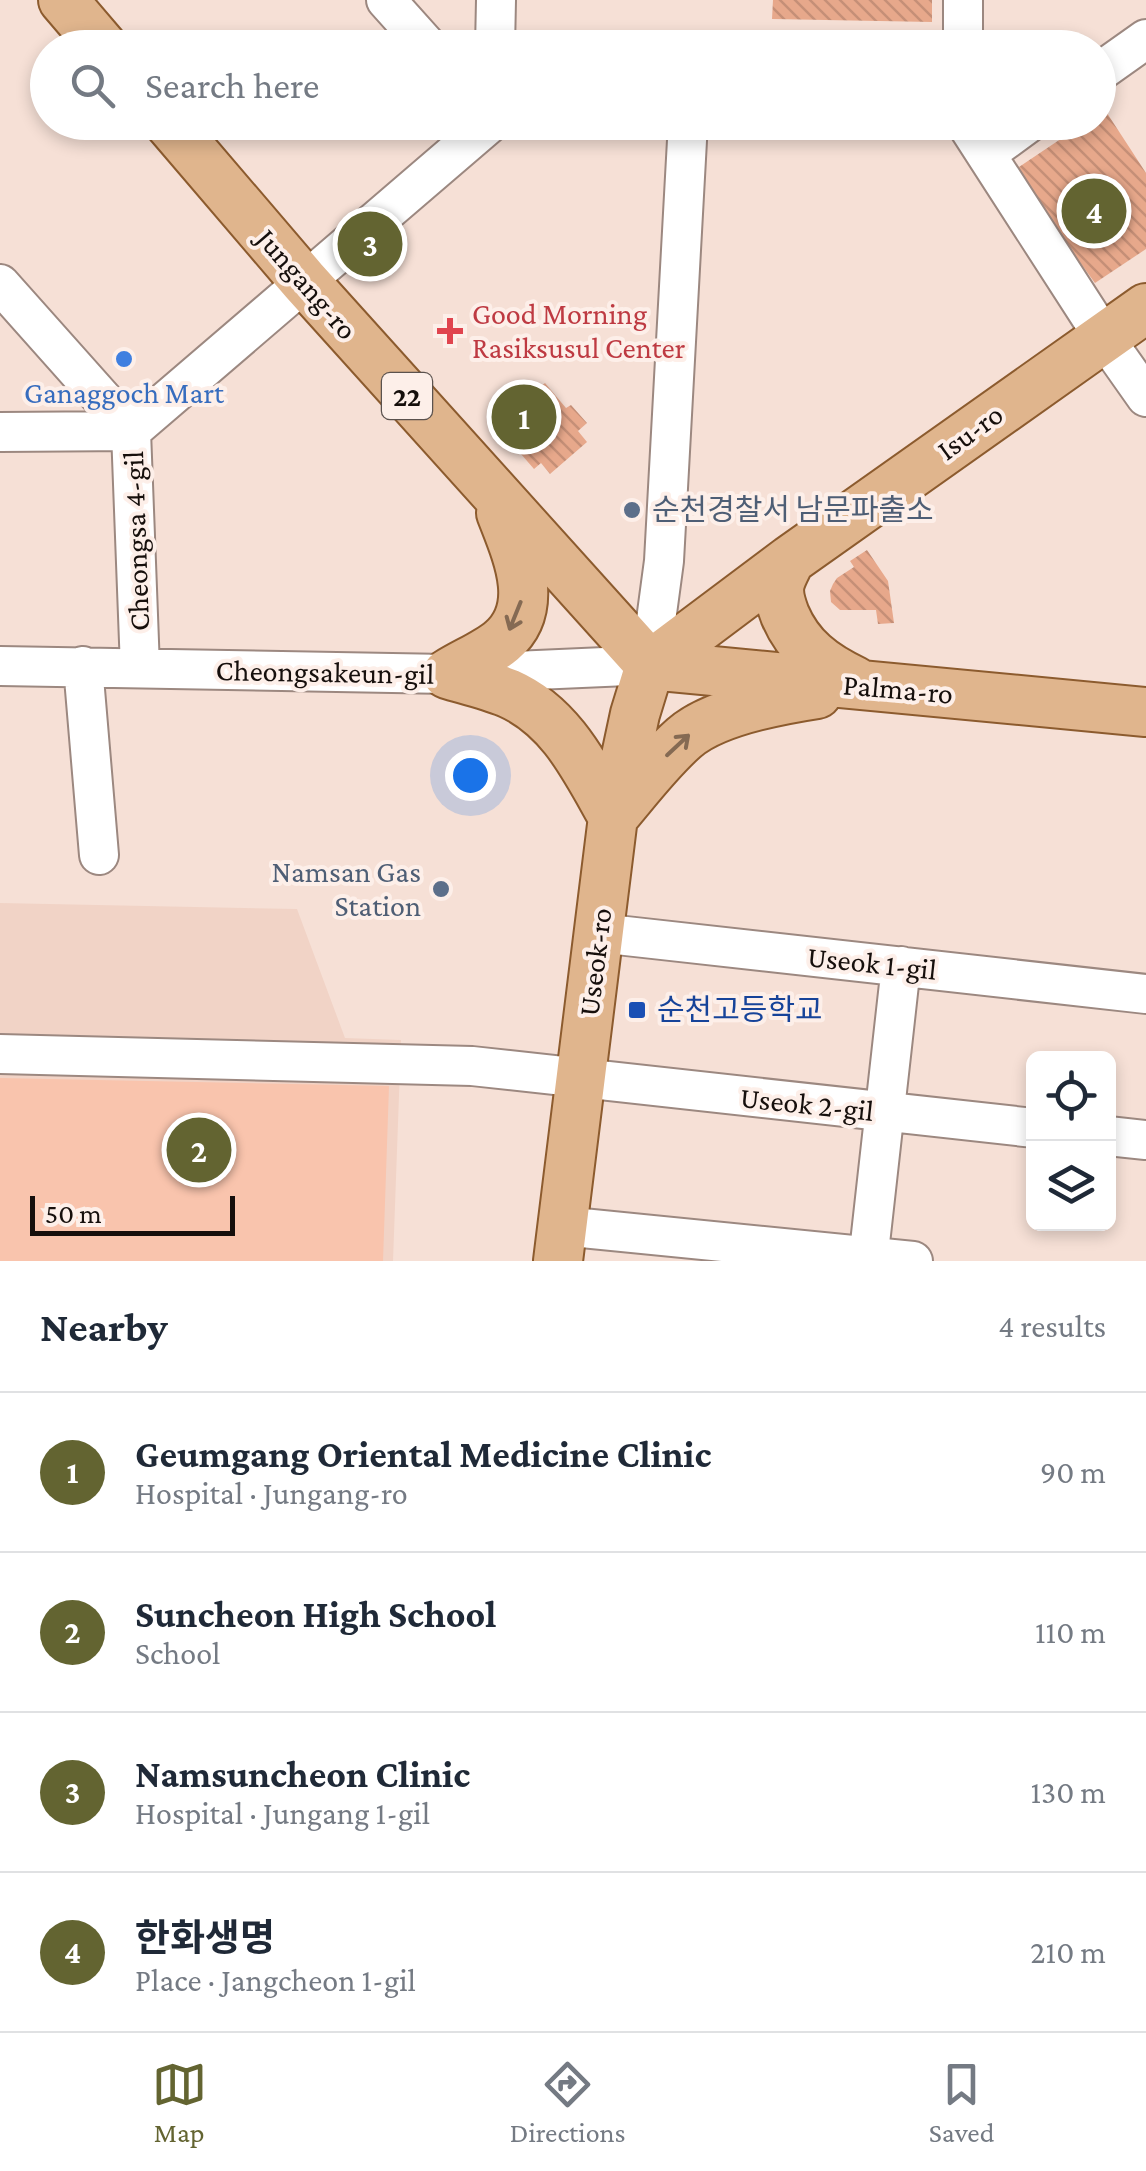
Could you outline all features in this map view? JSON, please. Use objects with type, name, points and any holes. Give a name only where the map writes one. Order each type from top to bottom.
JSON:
[{"type":"main road","points":[[63,0],[89,30]]},
{"type":"main road","name":"Jungang-ro","points":[[183,140],[304,282],[650,666]]},
{"type":"main road","name":"Isu-ro","points":[[650,666],[790,560],[1146,308]]},
{"type":"main road","points":[[447,674],[504,640],[520,616],[523,572],[493,491]]},
{"type":"main road","points":[[790,560],[779,585],[779,599],[787,620],[804,647],[829,668],[864,686]]},
{"type":"main road","name":"Palma-ro","points":[[650,666],[1146,712]]},
{"type":"main road","name":"Useok-ro","points":[[560,1244],[613,817],[635,714],[650,666]]},
{"type":"main road","points":[[447,674],[506,692],[541,712],[572,745],[613,817],[687,735],[711,721],[778,700],[864,686]]},
{"type":"street","points":[[386,0],[413,30]]},
{"type":"street","points":[[495,30],[496,0]]},
{"type":"street","points":[[963,0],[964,30]]},
{"type":"street","points":[[1116,61],[1146,40]]},
{"type":"street","points":[[0,432],[132,431],[470,140]]},
{"type":"street","points":[[650,666],[664,561],[687,140]]},
{"type":"street","points":[[977,140],[1146,398]]},
{"type":"street","points":[[986,154],[1005,140]]},
{"type":"street","name":"Cheongsa 4-gil","points":[[0,284],[132,431],[140,668]]},
{"type":"street","name":"Cheongsakeun-gil","points":[[0,666],[447,674],[650,666]]},
{"type":"street","points":[[83,666],[99,856]]},
{"type":"street","name":"Useok 1-gil","points":[[598,934],[1146,994]]},
{"type":"street","points":[[869,1259],[901,966]]},
{"type":"street","name":"Useok 2-gil","points":[[0,1054],[472,1066],[1026,1127]]},
{"type":"street","points":[[1116,1137],[1146,1140]]},
{"type":"street","points":[[560,1244],[913,1261]]},
{"type":"shaded area","points":[[0,903],[297,909],[345,1038],[401,1040],[393,1261],[0,1261]]},
{"type":"shaded area","points":[[0,1078],[389,1086],[383,1261],[0,1261]]},
{"type":"building","points":[[773,0],[932,0],[932,22],[772,19]]},
{"type":"building","points":[[1116,127],[1146,173],[1146,249],[1095,283],[1013,171],[1059,140],[1116,140]]},
{"type":"building","points":[[545,383],[566,408],[571,405],[587,423],[578,431],[587,442],[550,474],[541,463],[534,469],[501,431],[509,424],[503,418]]},
{"type":"building","points":[[867,550],[888,581],[894,623],[878,624],[876,610],[840,610],[831,602],[830,591],[837,578],[854,567],[850,561]]},
{"type":"place","name":"한화생명","points":[[1094,211]]},
{"type":"place","name":"Namsuncheon Clinic","points":[[370,244]]},
{"type":"place","name":"Good Morning Rasiksusul Center","points":[[450,331]]},
{"type":"place","name":"Ganaggoch Mart","points":[[124,359]]},
{"type":"place","name":"Geumgang Oriental Medicine Clinic","points":[[524,417]]},
{"type":"place","name":"순천경찰서 남문파출소","points":[[632,510]]},
{"type":"place","name":"Namsan Gas Station","points":[[441,889]]},
{"type":"place","name":"순천고등학교","points":[[637,1010]]},
{"type":"place","name":"Suncheon High School","points":[[199,1150]]}]
